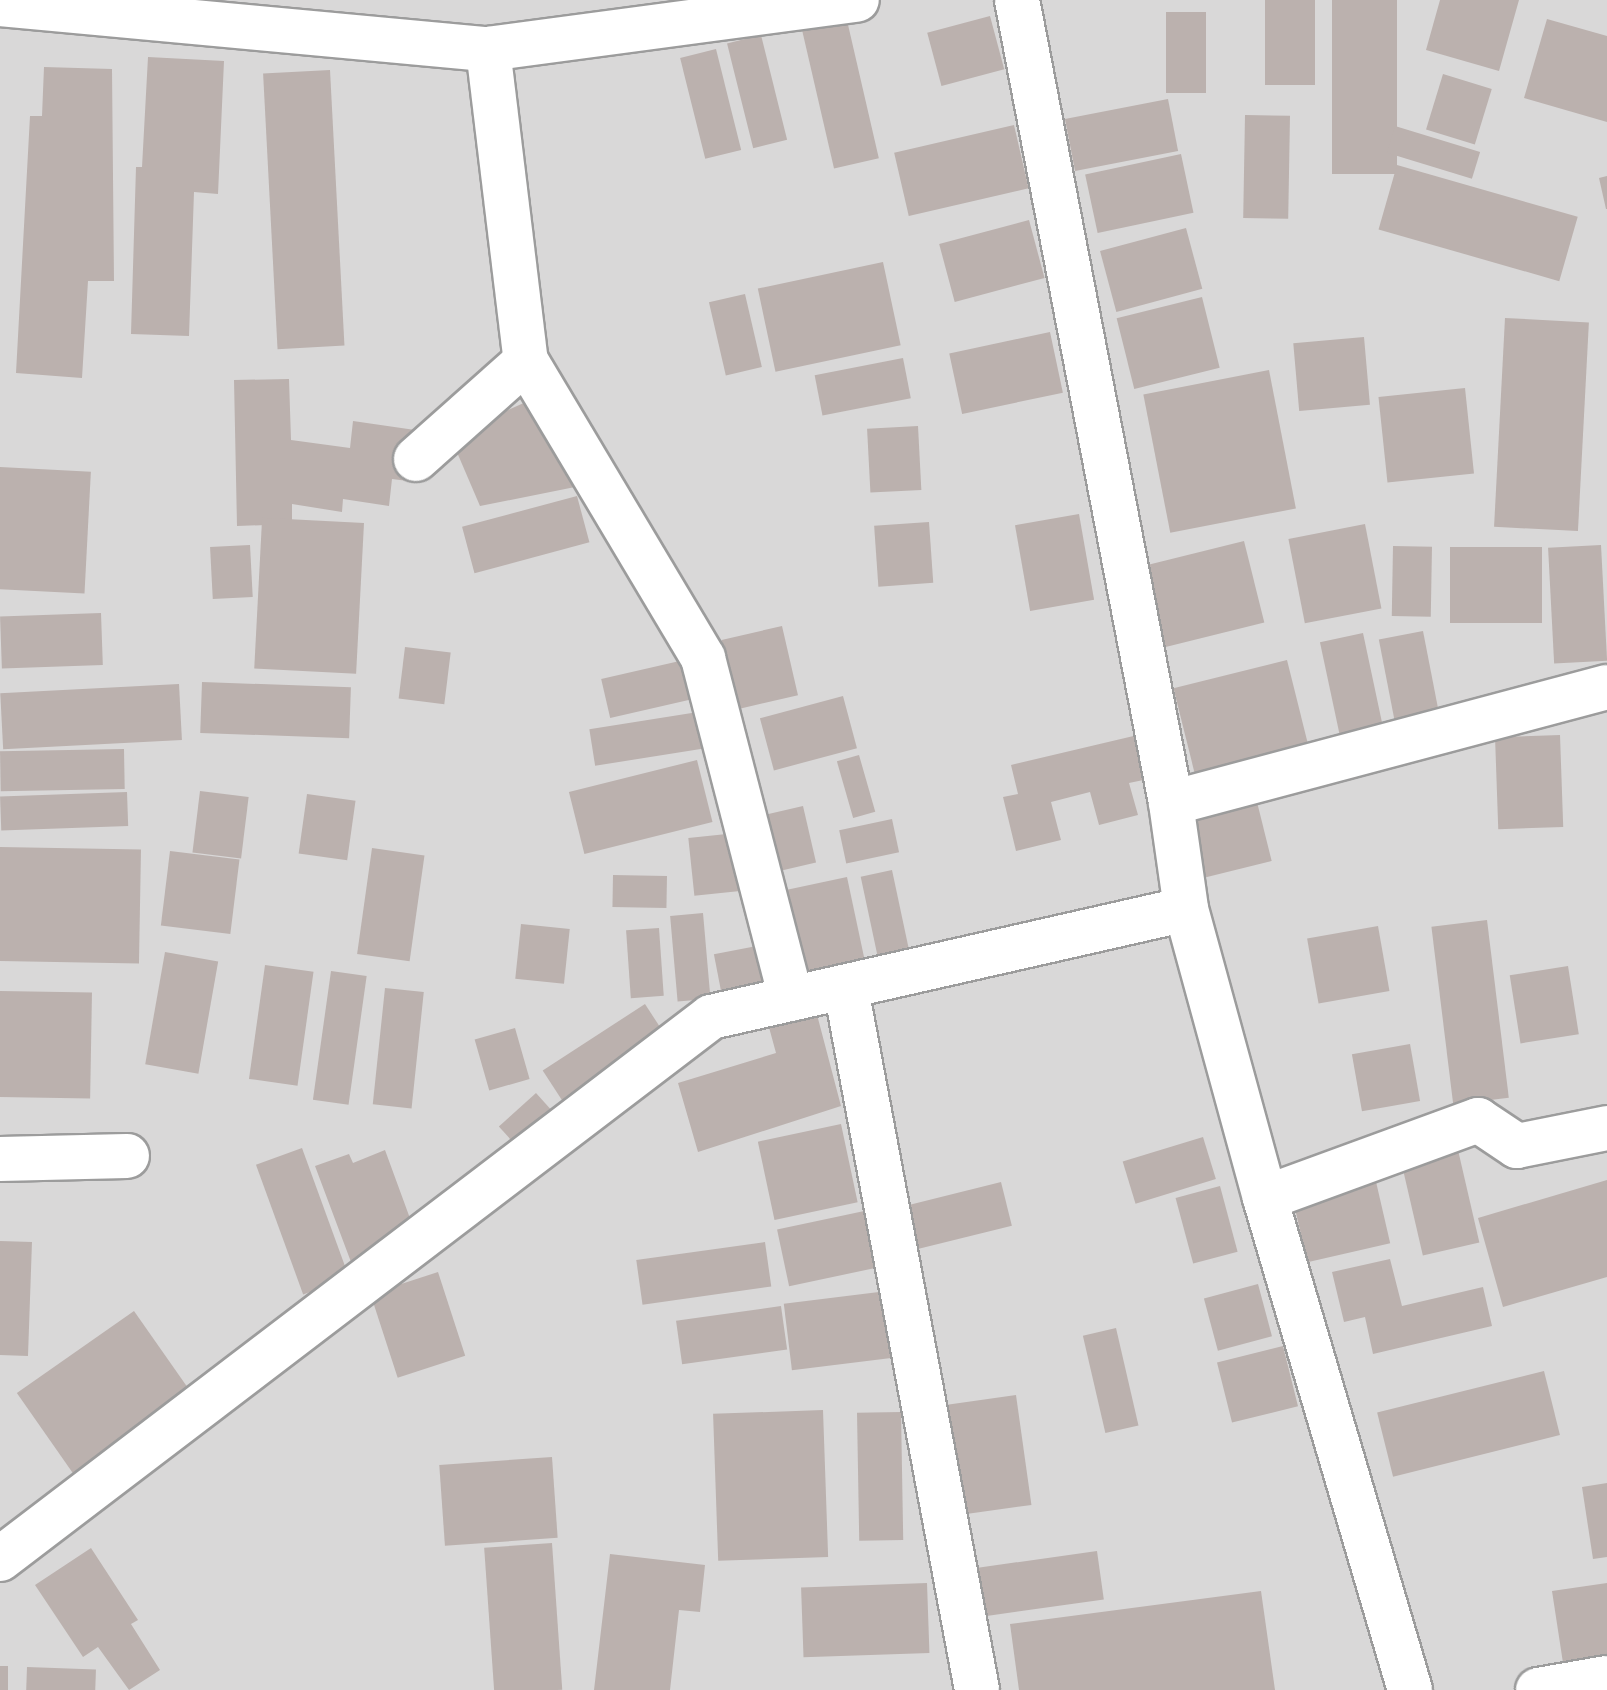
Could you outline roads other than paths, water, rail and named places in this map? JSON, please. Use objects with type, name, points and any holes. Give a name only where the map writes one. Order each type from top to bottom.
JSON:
[{"type":"street","points":[[0,4],[488,49],[857,0]]},
{"type":"street","points":[[1017,0],[1171,803],[1186,909],[1265,1198],[1410,1690]]},
{"type":"street","points":[[488,49],[526,361],[703,658],[791,999]]},
{"type":"street","points":[[416,459],[526,361]]},
{"type":"street","points":[[1171,803],[1607,687]]},
{"type":"street","points":[[0,1559],[711,1017],[846,989],[1186,909]]},
{"type":"street","points":[[846,989],[977,1690]]},
{"type":"street","points":[[1265,1198],[1478,1120],[1517,1146],[1607,1128]]},
{"type":"street","points":[[0,1159],[127,1156]]},
{"type":"street","points":[[1538,1690],[1607,1678]]}]
